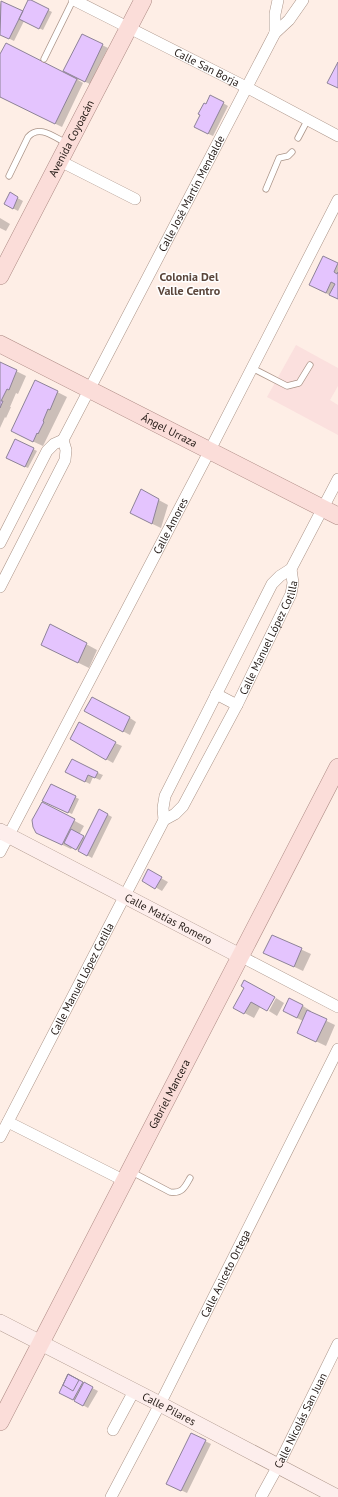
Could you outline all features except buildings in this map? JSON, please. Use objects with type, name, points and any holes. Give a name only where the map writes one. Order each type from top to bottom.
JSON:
[{"type":"main road","name":"Avenida Coyoacán","points":[[0,276],[143,0]]},
{"type":"main road","name":"Ángel Urraza","points":[[0,344],[338,516]]},
{"type":"main road","name":"Gabriel Mancera","points":[[0,1422],[42,1344],[338,767]]},
{"type":"street","name":"Calle San Borja","points":[[74,0],[248,88],[307,121],[338,136]]},
{"type":"street","name":"Calle José Martín Mendalde","points":[[275,33],[275,14],[278,0]]},
{"type":"street","name":"Calle José Martín Mendalde","points":[[0,543],[47,451],[54,444],[63,440],[248,88],[275,33],[290,20],[303,0]]},
{"type":"street","points":[[60,161],[134,199]]},
{"type":"street","name":"Calle Amores","points":[[0,852],[4,833],[210,450],[338,200]]},
{"type":"street","points":[[0,587],[65,460],[66,450],[63,440]]},
{"type":"street","name":"Calle Manuel López Cotilla","points":[[164,820],[162,808],[165,796],[272,584],[280,576],[291,569],[338,479]]},
{"type":"street","name":"Calle Manuel López Cotilla","points":[[0,1137],[164,820],[175,814],[183,806],[237,705],[291,594],[293,582],[291,569]]},
{"type":"street","name":"Calle Manuel López Cotilla","points":[[216,694],[237,705]]},
{"type":"street","name":"Calle Matías Romero","points":[[4,833],[338,1007]]},
{"type":"street","name":"Calle Aniceto Ortega","points":[[111,1497],[160,1404],[338,1049]]},
{"type":"street","points":[[8,1122],[127,1176]]},
{"type":"street","name":"Calle Pilares","points":[[0,1322],[337,1497]]},
{"type":"street","name":"Calle Nicolás San Juan","points":[[261,1497],[278,1466],[338,1344]]},
{"type":"street","points":[[113,1430],[134,1391]]},
{"type":"lane","points":[[44,59],[74,0]]},
{"type":"lane","points":[[298,138],[307,121]]},
{"type":"lane","points":[[9,176],[28,136],[32,132],[38,130],[44,132],[68,144]]},
{"type":"lane","points":[[266,189],[279,158],[288,156],[292,152]]},
{"type":"lane","points":[[252,368],[287,386],[299,383],[310,365]]},
{"type":"lane","points":[[127,1176],[176,1193],[182,1191],[190,1178]]},
{"type":"shaded area","points":[[296,345],[338,368],[338,386],[330,400],[338,405],[338,435],[267,397]]},
{"type":"district","name":"Colonia Del Valle Centro","points":[[189,284]]}]
